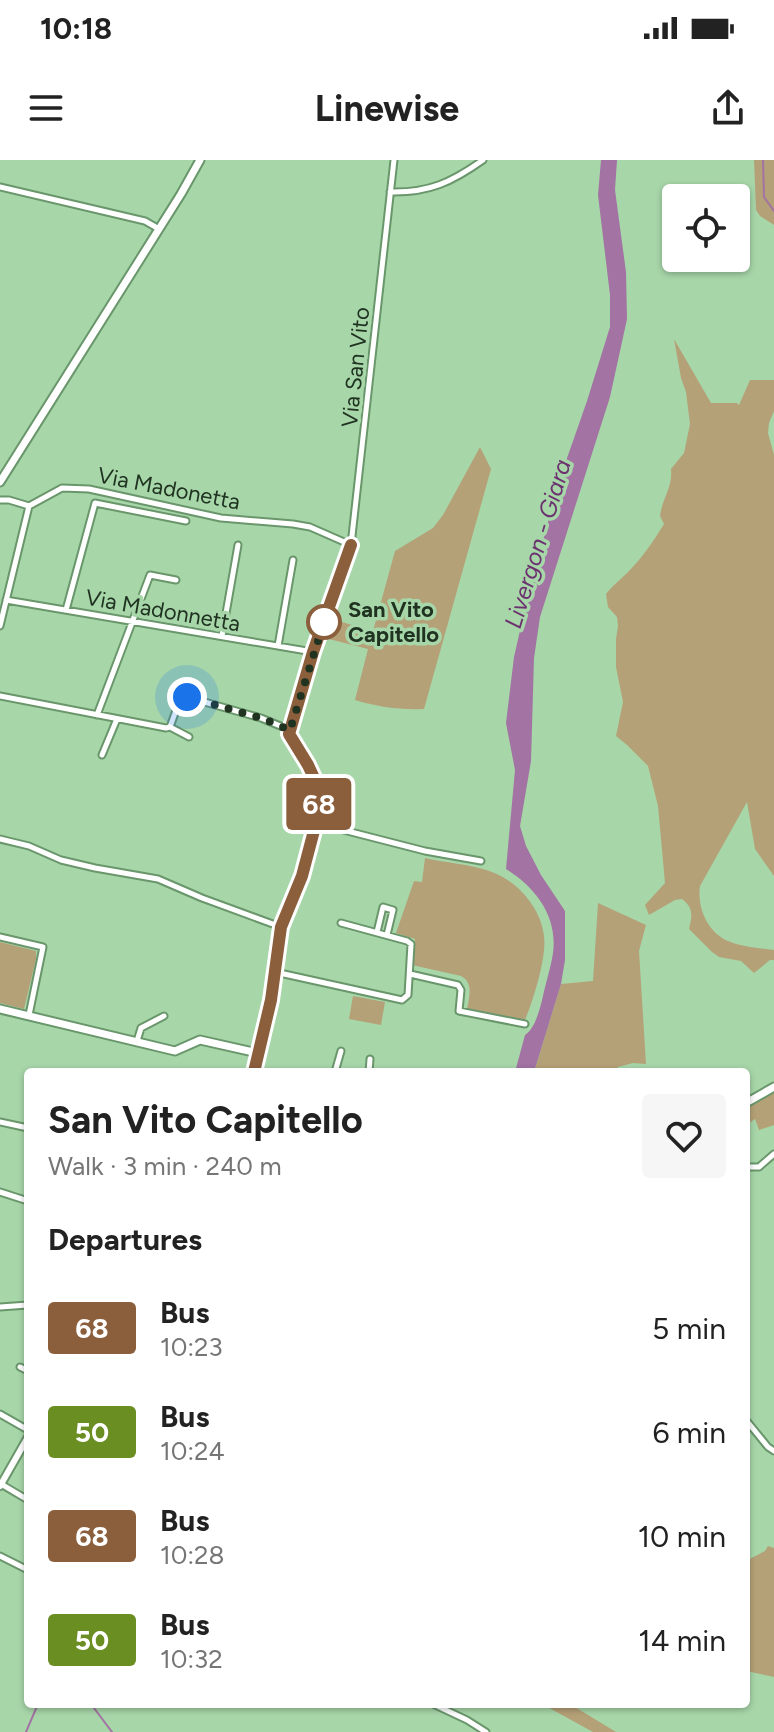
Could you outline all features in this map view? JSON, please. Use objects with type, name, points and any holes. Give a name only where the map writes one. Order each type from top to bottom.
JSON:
[{"type":"main road","points":[[0,482],[200,160]]},
{"type":"main road","points":[[0,1009],[175,1051],[200,1040],[221,1043],[258,1053],[255,1068]]},
{"type":"main road","points":[[750,1101],[774,1087]]},
{"type":"street","name":"Via San Vito","points":[[290,732],[313,652],[351,545],[394,160]]},
{"type":"street","points":[[390,192],[415,193],[459,178],[483,160]]},
{"type":"street","points":[[0,187],[145,221],[159,229]]},
{"type":"street","name":"Via Madonetta","points":[[29,506],[62,488],[89,489],[221,518],[302,525],[351,545]]},
{"type":"street","points":[[0,500],[29,506],[0,626]]},
{"type":"street","points":[[66,610],[95,503],[186,521]]},
{"type":"street","points":[[222,636],[238,545]]},
{"type":"street","points":[[278,646],[293,560]]},
{"type":"street","points":[[97,715],[150,575],[176,580]]},
{"type":"street","name":"Via Madonnetta","points":[[6,600],[313,652]]},
{"type":"street","points":[[174,691],[182,693],[184,698]]},
{"type":"street","points":[[0,696],[170,727],[189,737]]},
{"type":"street","points":[[170,727],[179,702],[187,697],[258,717],[290,732],[321,793],[302,876],[281,927],[271,1000],[258,1053]]},
{"type":"street","points":[[102,755],[117,719]]},
{"type":"street","points":[[316,823],[425,851],[481,861]]},
{"type":"street","points":[[0,839],[29,846],[61,860],[158,879],[281,927]]},
{"type":"street","points":[[377,932],[383,907],[393,910],[387,935]]},
{"type":"street","points":[[275,972],[402,1000],[408,995],[411,944],[341,923]]},
{"type":"street","points":[[0,937],[43,947],[29,1015]]},
{"type":"street","points":[[410,974],[458,985],[461,990],[459,1011],[525,1024]]},
{"type":"street","points":[[137,1041],[141,1028],[164,1016]]},
{"type":"street","points":[[336,1068],[341,1051]]},
{"type":"street","points":[[369,1068],[370,1059]]},
{"type":"street","points":[[0,1122],[24,1127]]},
{"type":"street","points":[[750,1167],[759,1167],[774,1154]]},
{"type":"street","points":[[0,1192],[24,1200]]},
{"type":"street","points":[[0,1313],[2,1306],[24,1305]]},
{"type":"street","points":[[20,1367],[24,1369]]},
{"type":"street","points":[[0,1414],[24,1428]]},
{"type":"street","points":[[750,1425],[774,1451]]},
{"type":"street","points":[[24,1444],[0,1485],[24,1498]]},
{"type":"street","points":[[0,1556],[24,1568]]},
{"type":"street","points":[[442,1708],[486,1732]]},
{"type":"shaded area","points":[[601,160],[617,160],[615,190],[626,272],[627,319],[610,397],[540,617],[534,658],[531,761],[520,826],[541,875],[565,911],[565,960],[561,984],[535,1068],[516,1068],[525,1035],[540,1007],[554,940],[542,904],[517,876],[506,869],[515,770],[506,723],[514,657],[526,604],[559,481],[610,327],[610,295],[598,195]]},
{"type":"shaded area","points":[[754,160],[774,160],[774,225],[756,210]]},
{"type":"shaded area","points":[[674,339],[711,403],[739,405],[750,380],[774,380],[774,411],[768,433],[774,455],[774,876],[755,849],[747,802],[700,886],[699,894],[705,918],[714,932],[739,945],[774,950],[774,960],[754,973],[741,961],[719,957],[689,929],[691,912],[682,899],[649,915],[645,905],[665,883],[658,806],[648,766],[616,736],[623,702],[616,667],[618,626],[617,617],[608,607],[606,594],[639,560],[664,524],[660,516],[671,469],[684,453],[690,424]]},
{"type":"shaded area","points":[[480,447],[491,469],[424,709],[389,708],[355,700],[368,649],[321,637],[328,618],[373,631],[395,551],[433,528]]},
{"type":"shaded area","points":[[425,858],[492,872],[511,882],[533,907],[542,926],[544,945],[539,979],[525,1020],[467,1010],[470,991],[465,979],[412,965],[415,939],[396,933],[414,881],[422,882]]},
{"type":"shaded area","points":[[598,903],[646,925],[639,951],[646,1064],[633,1063],[617,1068],[535,1068],[561,984],[593,981]]},
{"type":"shaded area","points":[[0,942],[36,951],[24,1009],[0,1003]]},
{"type":"shaded area","points":[[353,996],[385,1002],[381,1025],[349,1019]]},
{"type":"shaded area","points":[[774,1085],[774,1125],[759,1130],[755,1119],[750,1122],[750,1100]]},
{"type":"shaded area","points":[[768,1546],[774,1548],[774,1677],[750,1672],[750,1559]]},
{"type":"shaded area","points":[[549,1708],[577,1708],[616,1732],[593,1732]]},
{"type":"waterway","points":[[763,160],[764,197],[774,211]]},
{"type":"waterway","name":"Livergon - Giara","points":[[26,1732],[36,1708]]},
{"type":"waterway","points":[[94,1708],[112,1732]]},
{"type":"bus line","name":"68","points":[[255,1068],[271,1000],[281,927],[302,876],[321,793],[289,734],[313,652],[351,545]]},
{"type":"place","name":"San Vito Capitello","points":[[324,622]]},
{"type":"route","points":[[187,697],[261,718],[290,730],[324,622]]}]
